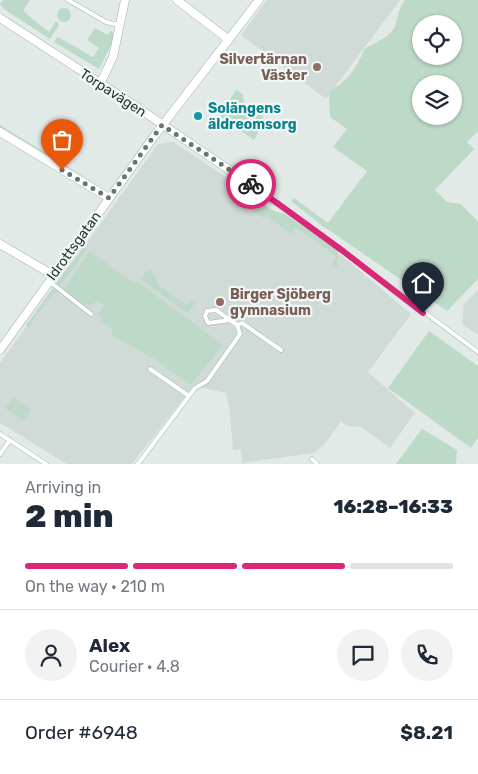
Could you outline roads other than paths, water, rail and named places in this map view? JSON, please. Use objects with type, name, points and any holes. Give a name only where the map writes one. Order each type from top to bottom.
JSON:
[{"type":"street","points":[[100,84],[113,57],[125,0]]},
{"type":"street","name":"Idrottsgatan","points":[[0,350],[162,125],[259,0]]},
{"type":"street","points":[[181,1],[229,40]]},
{"type":"street","name":"Torpavägen","points":[[0,18],[260,187],[275,201]]},
{"type":"street","points":[[0,132],[109,198]]},
{"type":"street","points":[[0,244],[51,278]]},
{"type":"street","points":[[0,334],[8,339]]},
{"type":"lane","points":[[68,0],[106,22],[118,26]]},
{"type":"lane","points":[[275,201],[478,352]]},
{"type":"lane","points":[[51,278],[91,314]]},
{"type":"lane","points":[[230,320],[208,323],[205,316],[208,311],[216,310],[237,324],[242,323],[281,350]]},
{"type":"lane","points":[[138,464],[194,388],[207,381],[240,334],[237,324]]},
{"type":"lane","points":[[150,369],[189,396]]},
{"type":"lane","points":[[0,434],[46,464]]},
{"type":"lane","points":[[0,454],[10,440]]},
{"type":"lane","points":[[312,459],[317,464]]},
{"type":"place","name":"Silvertärnan Väster","points":[[317,67]]},
{"type":"place","name":"Solängens äldreomsorg","points":[[198,116]]},
{"type":"place","name":"Birger Sjöberg gymnasium","points":[[220,302]]}]
